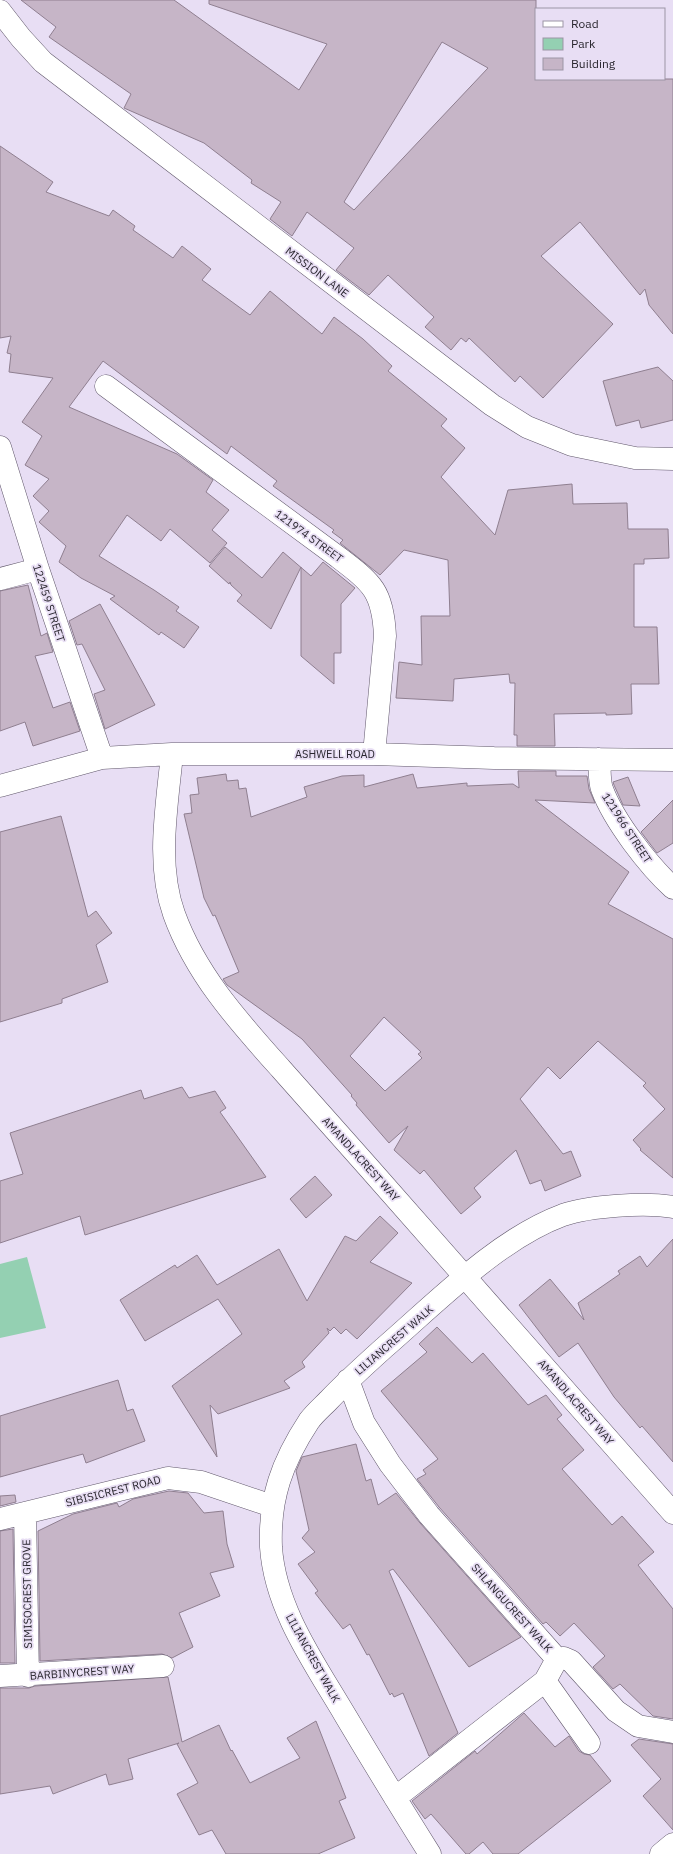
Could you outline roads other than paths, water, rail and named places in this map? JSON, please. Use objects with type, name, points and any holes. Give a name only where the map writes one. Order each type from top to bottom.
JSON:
[{"type":"street","name":"MISSION LANE","points":[[0,11],[21,38],[43,62],[492,405],[527,428],[572,445],[636,458],[673,459]]},
{"type":"street","name":"121974 STREET","points":[[106,386],[344,561],[371,584],[379,596],[384,621],[385,636],[374,754]]},
{"type":"street","name":"122459 STREET","points":[[0,447],[38,569],[102,758]]},
{"type":"street","points":[[0,580],[38,569]]},
{"type":"street","name":"ASHWELL ROAD","points":[[0,786],[102,758],[172,754],[374,754],[673,760]]},
{"type":"street","name":"AMANDLACREST WAY","points":[[172,754],[164,852],[167,886],[174,914],[205,977],[240,1024],[466,1276],[673,1513]]},
{"type":"street","name":"121966 STREET","points":[[599,759],[601,788],[613,811],[643,858],[673,888]]},
{"type":"street","name":"LILIANCREST WALK","points":[[430,1854],[309,1654],[287,1612],[276,1577],[271,1548],[272,1506],[280,1476],[298,1438],[311,1418],[348,1380],[466,1276],[508,1245],[533,1228],[564,1215],[622,1205],[660,1205],[673,1207]]},
{"type":"street","name":"SHLANGUCREST WALK","points":[[348,1380],[364,1423],[390,1464],[429,1515],[558,1659],[545,1680],[395,1798]]},
{"type":"street","name":"SIBISICREST ROAD","points":[[0,1519],[168,1478],[201,1482],[272,1506]]},
{"type":"street","name":"SIMISOCREST GROVE","points":[[25,1513],[28,1676]]},
{"type":"street","points":[[558,1659],[564,1658],[572,1661],[616,1711],[638,1726],[673,1732]]},
{"type":"street","name":"BARBINYCREST WAY","points":[[0,1676],[28,1676],[163,1666]]},
{"type":"street","points":[[545,1680],[588,1743]]}]
